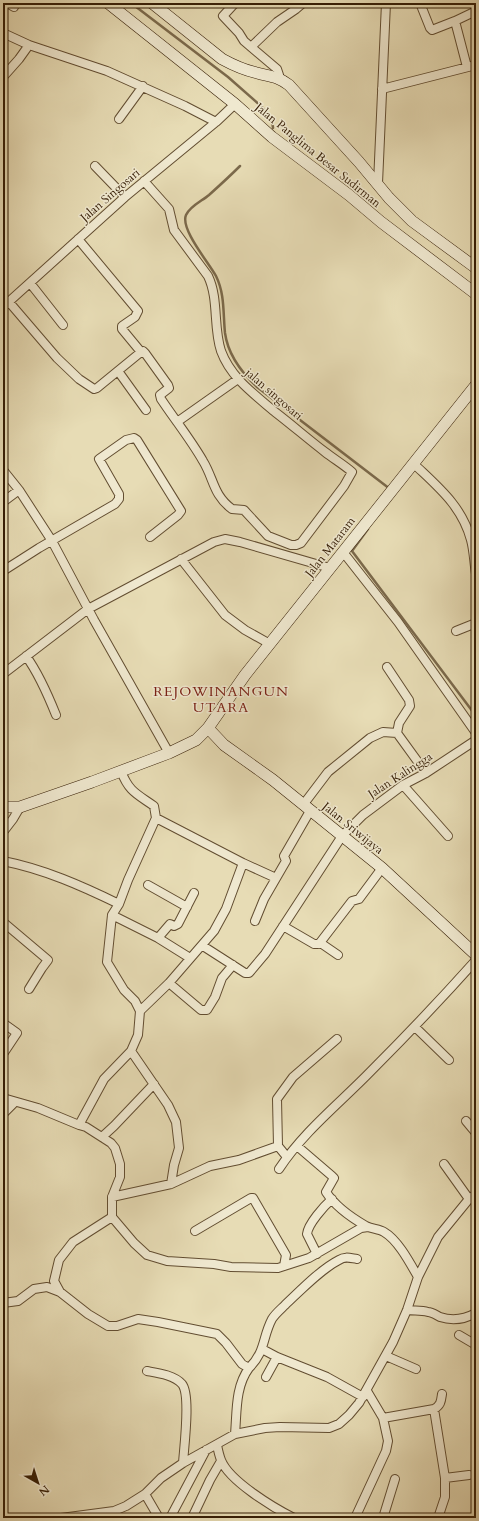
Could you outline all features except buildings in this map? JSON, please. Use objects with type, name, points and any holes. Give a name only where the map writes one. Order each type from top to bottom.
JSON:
[{"type":"main road","name":"Jalan Panglima Besar Sudirman","points":[[108,3],[235,104],[272,137],[476,294]]},
{"type":"main road","points":[[152,3],[222,59],[233,66],[280,78]]},
{"type":"main road","name":"Jalan Panglima Besar Sudirman","points":[[280,78],[296,93],[378,183],[389,198],[412,221],[476,268]]},
{"type":"main road","name":"Jalan Mataram","points":[[3,807],[20,807],[170,753],[196,740],[208,728],[245,675],[476,385]]},
{"type":"main road","name":"Jalan Sriwijaya","points":[[208,728],[224,745],[307,808],[382,868],[476,954]]},
{"type":"street","points":[[235,3],[223,16],[239,33],[244,41],[277,69],[280,78]]},
{"type":"street","points":[[251,47],[277,22],[303,3]]},
{"type":"street","points":[[378,183],[386,3]]},
{"type":"street","points":[[420,3],[432,30],[476,10]]},
{"type":"street","points":[[454,21],[467,67]]},
{"type":"street","points":[[3,33],[29,45],[107,71],[142,86],[216,122]]},
{"type":"street","points":[[3,77],[29,45]]},
{"type":"street","points":[[382,89],[476,65]]},
{"type":"street","points":[[118,119],[142,86]]},
{"type":"street","name":"Jalan Singosari","points":[[6,305],[125,197],[216,122],[235,104]]},
{"type":"street","points":[[96,166],[125,197]]},
{"type":"street","name":"jalan singosari","points":[[144,181],[169,209],[174,230],[208,276],[212,284],[216,331],[222,351],[238,379],[339,463],[351,471],[352,474],[300,543],[291,545],[268,536],[244,510],[232,509],[228,506],[213,486],[204,462],[177,422]]},
{"type":"street","points":[[78,239],[138,311],[136,317],[123,324],[121,327],[141,352],[143,351],[146,353],[168,384],[169,388],[160,396],[177,422],[238,379]]},
{"type":"street","points":[[30,283],[64,325]]},
{"type":"street","points":[[6,305],[57,358],[91,388],[97,388],[141,352]]},
{"type":"street","points":[[118,371],[146,410]]},
{"type":"street","points":[[3,571],[115,504],[119,499],[115,487],[99,459],[126,440],[134,438],[137,440],[180,511],[178,515],[150,537]]},
{"type":"street","points":[[414,464],[449,497],[458,510],[471,540],[476,574]]},
{"type":"street","points":[[3,470],[19,490],[52,541],[88,609],[170,753]]},
{"type":"street","points":[[3,502],[19,490]]},
{"type":"street","points":[[3,674],[88,609],[214,542],[225,539],[258,546],[294,559],[330,568]]},
{"type":"street","points":[[343,552],[398,622],[476,733]]},
{"type":"street","points":[[181,559],[225,615],[246,630],[270,644]]},
{"type":"street","points":[[456,631],[476,623]]},
{"type":"street","points":[[26,656],[34,666],[56,715]]},
{"type":"street","points":[[387,667],[409,700],[410,706],[399,723],[397,733],[426,772]]},
{"type":"street","points":[[255,921],[286,861],[284,856],[307,808],[328,772],[370,738],[383,732],[397,733]]},
{"type":"street","name":"Jalan Kalingga","points":[[233,965],[245,973],[249,973],[265,954],[342,836],[363,815],[403,785],[476,740]]},
{"type":"street","points":[[79,1125],[104,1080],[131,1051],[138,1035],[140,1011],[135,1001],[124,990],[107,962],[112,915],[119,904],[128,880],[156,818],[154,806],[133,792],[126,783],[121,771]]},
{"type":"street","points":[[403,785],[448,836]]},
{"type":"street","points":[[3,832],[20,807]]},
{"type":"street","points":[[156,818],[243,863],[276,878]]},
{"type":"street","points":[[3,861],[26,865],[72,882],[119,904]]},
{"type":"street","points":[[140,1011],[169,983],[190,958],[203,946],[214,931],[226,909],[243,863]]},
{"type":"street","points":[[320,944],[352,901],[359,899],[382,868]]},
{"type":"street","points":[[148,885],[187,907]]},
{"type":"street","points":[[158,938],[170,924],[176,926],[194,893]]},
{"type":"street","points":[[112,915],[158,938],[190,958]]},
{"type":"street","points":[[3,922],[48,960],[29,989]]},
{"type":"street","points":[[283,926],[314,944],[320,944],[338,955]]},
{"type":"street","points":[[169,983],[201,1010],[207,1010],[215,996],[222,978],[233,965],[203,946]]},
{"type":"street","points":[[279,1169],[287,1157],[316,1123],[415,1027],[476,960]]},
{"type":"street","points":[[3,1023],[17,1033],[3,1054]]},
{"type":"street","points":[[415,1027],[449,1060]]},
{"type":"street","points":[[287,1157],[278,1146],[277,1099],[293,1077],[337,1039]]},
{"type":"street","points":[[131,1051],[168,1105],[176,1122],[179,1148],[171,1184]]},
{"type":"street","points":[[102,1137],[154,1084]]},
{"type":"street","points":[[3,1098],[38,1108],[86,1127],[112,1143],[116,1148],[120,1164],[120,1176],[112,1197],[112,1217],[134,1243],[147,1255],[167,1261],[214,1264],[231,1267],[278,1268],[310,1258],[361,1228],[368,1227]]},
{"type":"street","points":[[3,1114],[15,1102]]},
{"type":"street","points":[[466,1121],[476,1133]]},
{"type":"street","points":[[112,1197],[171,1184],[210,1166],[239,1160],[278,1146]]},
{"type":"street","points":[[297,1146],[334,1178],[326,1192],[332,1199],[352,1217],[368,1227],[384,1232],[390,1237],[408,1260],[418,1277]]},
{"type":"street","points":[[61,1518],[114,1514],[146,1494],[161,1478],[183,1463],[235,1434],[254,1429],[280,1427],[329,1428],[338,1424],[349,1415],[365,1394],[393,1342],[407,1310],[418,1277],[438,1237],[473,1197],[444,1164]]},
{"type":"street","points":[[196,1231],[253,1198],[286,1255],[284,1266]]},
{"type":"street","points":[[317,1254],[307,1234],[308,1230],[320,1210],[332,1199]]},
{"type":"street","points":[[60,1292],[54,1281],[59,1260],[73,1242],[112,1217]]},
{"type":"street","points":[[235,1434],[241,1381],[249,1368],[257,1360],[273,1317],[302,1289],[339,1259],[347,1257],[357,1259]]},
{"type":"street","points":[[3,1304],[18,1301],[34,1290],[47,1287],[60,1292],[88,1314],[108,1326],[117,1326],[138,1319],[217,1334],[242,1364],[249,1368]]},
{"type":"street","points":[[407,1310],[415,1312],[430,1312],[440,1317],[450,1319],[466,1317],[476,1313]]},
{"type":"street","points":[[459,1335],[476,1345]]},
{"type":"street","points":[[262,1349],[277,1357],[365,1394],[384,1418],[388,1441],[386,1451],[355,1518]]},
{"type":"street","points":[[387,1353],[416,1370]]},
{"type":"street","points":[[266,1377],[277,1357]]},
{"type":"street","points":[[147,1371],[160,1373],[172,1378],[181,1383],[186,1390],[187,1402],[183,1463]]},
{"type":"street","points":[[384,1418],[434,1409],[439,1406],[442,1394]]},
{"type":"street","points":[[434,1409],[445,1478],[445,1497],[438,1518]]},
{"type":"street","points":[[217,1445],[221,1461],[227,1469],[250,1490],[276,1509],[294,1518]]},
{"type":"street","points":[[170,1518],[206,1449]]},
{"type":"street","points":[[192,1518],[221,1461]]},
{"type":"street","points":[[445,1478],[468,1475]]},
{"type":"street","points":[[383,1518],[395,1479]]},
{"type":"street","points":[[146,1494],[160,1518]]},
{"type":"waterway","points":[[131,3],[228,77],[262,107],[272,119],[273,128]]},
{"type":"waterway","points":[[240,166],[209,195],[190,209],[186,215],[185,221],[191,237],[219,283],[223,304],[225,333],[232,356],[236,363],[257,387],[390,489]]},
{"type":"waterway","points":[[368,529],[352,551],[476,716]]},
{"type":"district","name":"REJOWINANGUN UTARA","points":[[221,700]]}]
